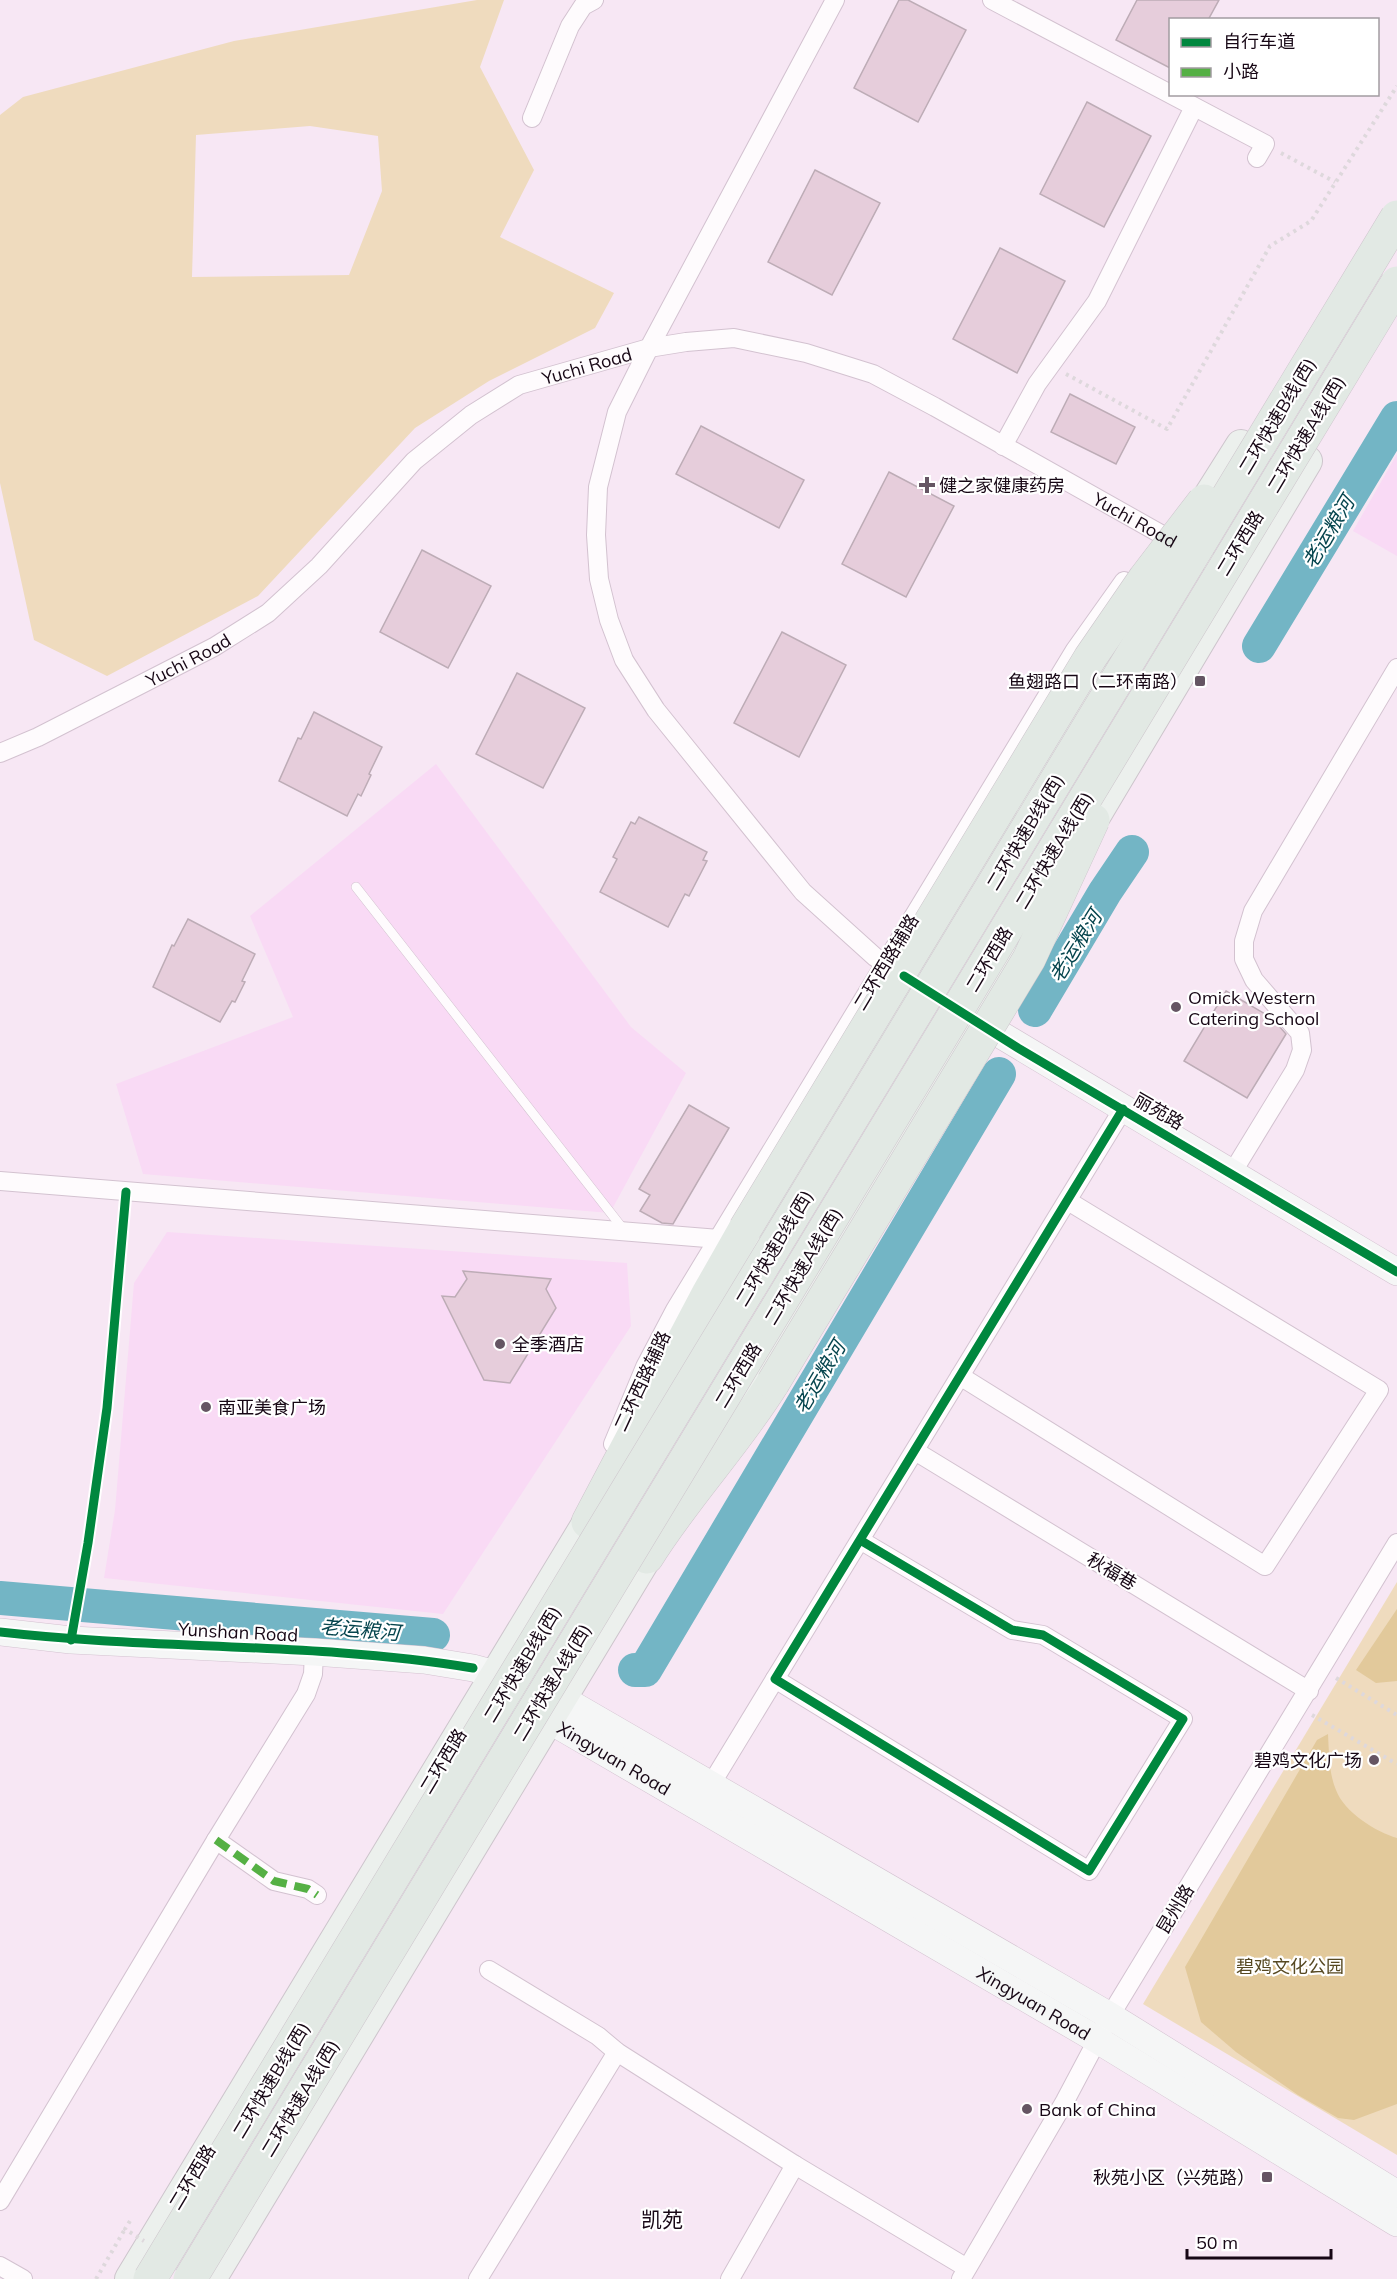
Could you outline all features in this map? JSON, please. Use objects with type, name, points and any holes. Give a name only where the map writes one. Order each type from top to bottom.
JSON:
[{"type":"highway","name":"二环快速B线(西)","points":[[150,2279],[1397,217]]},
{"type":"highway","name":"二环快速A线(西)","points":[[190,2279],[1226,584],[1397,283]]},
{"type":"highway","points":[[588,1521],[708,1294],[732,1234],[1095,650],[1163,554],[1291,392]]},
{"type":"highway","points":[[647,1557],[674,1516],[738,1435],[773,1383],[1029,959],[1130,741],[1172,659],[1226,584]]},
{"type":"main road","name":"二环西路","points":[[130,2279],[487,1675],[588,1521],[901,974],[1171,539],[1245,438],[1397,199]]},
{"type":"main road","name":"二环西路","points":[[211,2279],[973,1018],[1226,584],[1397,305]]},
{"type":"main road","name":"丽苑路","points":[[901,974],[1397,1272]]},
{"type":"main road","name":"Yunshan Road","points":[[0,1632],[71,1640],[424,1660],[487,1675]]},
{"type":"main road","name":"Xingyuan Road","points":[[487,1675],[710,1785],[1110,2016],[1397,2194]]},
{"type":"main road","name":"Xingyuan Road","points":[[555,1710],[1397,2223]]},
{"type":"street","points":[[532,117],[570,26],[584,6],[594,0]]},
{"type":"street","points":[[835,0],[617,412],[598,487],[596,535],[599,579],[609,620],[624,660],[656,711],[803,892],[875,957],[901,974]]},
{"type":"street","points":[[992,0],[1169,94]]},
{"type":"street","points":[[1173,96],[1261,151]]},
{"type":"street","points":[[1003,446],[1037,384],[1096,301],[1194,107]]},
{"type":"street","name":"Yuchi Road","points":[[0,753],[38,737],[214,647],[268,613],[319,566],[414,461],[471,415],[519,385],[649,348],[686,342],[734,338],[806,353],[873,374],[1171,539],[1226,584]]},
{"type":"street","points":[[1232,1173],[1295,1070],[1302,1050],[1300,1034],[1254,981],[1244,959],[1244,941],[1253,911],[1397,668]]},
{"type":"street","name":"二环西路辅路","points":[[732,1234],[901,974]]},
{"type":"street","points":[[710,1785],[1123,1109]]},
{"type":"street","points":[[0,1181],[625,1232],[732,1234]]},
{"type":"street","points":[[960,1376],[1264,1566],[1378,1390],[1068,1201]]},
{"type":"street","name":"秋福巷","points":[[915,1451],[1309,1691]]},
{"type":"street","points":[[775,1679],[1089,1871],[1183,1719],[1043,1635],[1012,1630],[860,1540]]},
{"type":"street","name":"昆州路","points":[[964,2273],[1065,2101],[1096,2039],[1397,1544]]},
{"type":"street","points":[[0,2202],[306,1694],[314,1674],[314,1652]]},
{"type":"street","points":[[216,1840],[274,1881],[308,1889],[317,1895]]},
{"type":"street","points":[[489,1970],[598,2036],[617,2052],[964,2273]]},
{"type":"street","points":[[477,2279],[617,2052]]},
{"type":"street","points":[[730,2279],[795,2165]]},
{"type":"street","points":[[0,2266],[23,2279]]},
{"type":"lane","points":[[356,887],[625,1232]]},
{"type":"lane","points":[[71,1640],[107,1408],[126,1192]]},
{"type":"path","points":[[1050,365],[1167,429],[1270,246],[1311,221],[1397,86]]},
{"type":"path","points":[[1261,151],[1335,182]]},
{"type":"path","points":[[1322,1669],[1397,1714]]},
{"type":"path","points":[[1299,1707],[1397,1764]]},
{"type":"path","points":[[96,2279],[125,2229]]},
{"type":"shaded area","points":[[1397,454],[1397,556],[1353,531]]},
{"type":"shaded area","points":[[436,764],[631,1027],[686,1073],[610,1213],[143,1174],[116,1084],[293,1017],[250,916]]},
{"type":"shaded area","points":[[167,1232],[627,1263],[631,1326],[443,1614],[104,1578],[115,1510],[134,1283]]},
{"type":"green space","points":[[477,0],[504,0],[480,67],[534,170],[500,237],[614,293],[595,328],[489,381],[415,428],[258,596],[107,676],[34,640],[0,483],[0,115],[23,97],[234,41]],"holes":[[[310,126],[378,136],[382,191],[349,275],[192,277],[196,135]]]},
{"type":"green space","name":"碧鸡文化公园","points":[[1397,1582],[1397,2155],[1143,2004]]},
{"type":"green space","points":[[1397,1609],[1397,1681],[1376,1683],[1356,1670]]},
{"type":"green space","name":"碧鸡文化公园","points":[[1328,1734],[1332,1777],[1340,1798],[1362,1820],[1397,1838],[1397,2104],[1354,2120],[1338,2118],[1298,2095],[1236,2052],[1201,2022],[1185,1967],[1317,1740]]},
{"type":"building","points":[[899,0],[908,0],[966,30],[918,122],[854,88]]},
{"type":"building","points":[[1137,0],[1219,0],[1209,18],[1169,18],[1169,67],[1116,40]]},
{"type":"building","points":[[1087,102],[1151,136],[1104,227],[1040,194]]},
{"type":"building","points":[[815,170],[880,203],[832,295],[768,262]]},
{"type":"building","points":[[1000,248],[1065,281],[1017,373],[953,339]]},
{"type":"building","points":[[1070,394],[1135,427],[1116,464],[1051,432]]},
{"type":"building","points":[[701,426],[804,480],[779,528],[676,474]]},
{"type":"building","points":[[889,472],[954,506],[906,597],[842,564]]},
{"type":"building","points":[[422,550],[491,586],[448,668],[380,632]]},
{"type":"building","points":[[782,632],[846,665],[799,757],[734,723]]},
{"type":"building","points":[[517,673],[585,708],[543,788],[476,754]]},
{"type":"building","points":[[314,712],[382,747],[361,796],[358,794],[347,816],[279,781],[298,738],[301,739]]},
{"type":"building","points":[[639,817],[707,852],[703,860],[707,861],[689,896],[685,894],[668,927],[600,892],[617,859],[613,857],[631,822],[635,824]]},
{"type":"building","points":[[188,919],[255,954],[235,1002],[232,1001],[220,1022],[153,987],[172,945],[174,946]]},
{"type":"building","points":[[1226,991],[1272,1018],[1286,1034],[1247,1098],[1184,1061]]},
{"type":"building","points":[[689,1105],[729,1128],[673,1224],[662,1223],[640,1211],[650,1195],[639,1189]]},
{"type":"building","name":"全季酒店","points":[[463,1271],[551,1279],[546,1289],[556,1308],[510,1383],[484,1380],[442,1296],[455,1297],[467,1279]]},
{"type":"waterway","name":"老运粮河","points":[[1259,646],[1397,418]]},
{"type":"waterway","name":"老运粮河","points":[[1035,1010],[1105,892],[1132,852]]},
{"type":"waterway","name":"老运粮河","points":[[635,1670],[645,1670],[999,1074]]},
{"type":"waterway","name":"老运粮河","points":[[0,1598],[433,1635]]},
{"type":"marked path","points":[[216,1840],[274,1881],[308,1889],[317,1895]]},
{"type":"cycle path","points":[[904,976],[1018,1048],[1397,1272]]},
{"type":"cycle path","points":[[860,1540],[1012,1630],[1043,1635],[1183,1719],[1089,1871],[775,1679],[1123,1109]]},
{"type":"cycle path","points":[[71,1640],[88,1543],[107,1408],[126,1192]]},
{"type":"cycle path","points":[[0,1632],[118,1642],[355,1654],[473,1668]]},
{"type":"place","name":"健之家健康药房","points":[[927,485]]},
{"type":"place","name":"鱼翅路口（二环南路）","points":[[1200,681]]},
{"type":"place","name":"Omick Western Catering School","points":[[1176,1007]]},
{"type":"place","name":"全季酒店","points":[[500,1344]]},
{"type":"place","name":"南亚美食广场","points":[[206,1407]]},
{"type":"place","name":"碧鸡文化广场","points":[[1374,1760]]},
{"type":"place","name":"Bank of China","points":[[1027,2109]]},
{"type":"place","name":"秋苑小区（兴苑路）","points":[[1267,2177]]},
{"type":"district","name":"凯苑","points":[[662,2219]]}]
